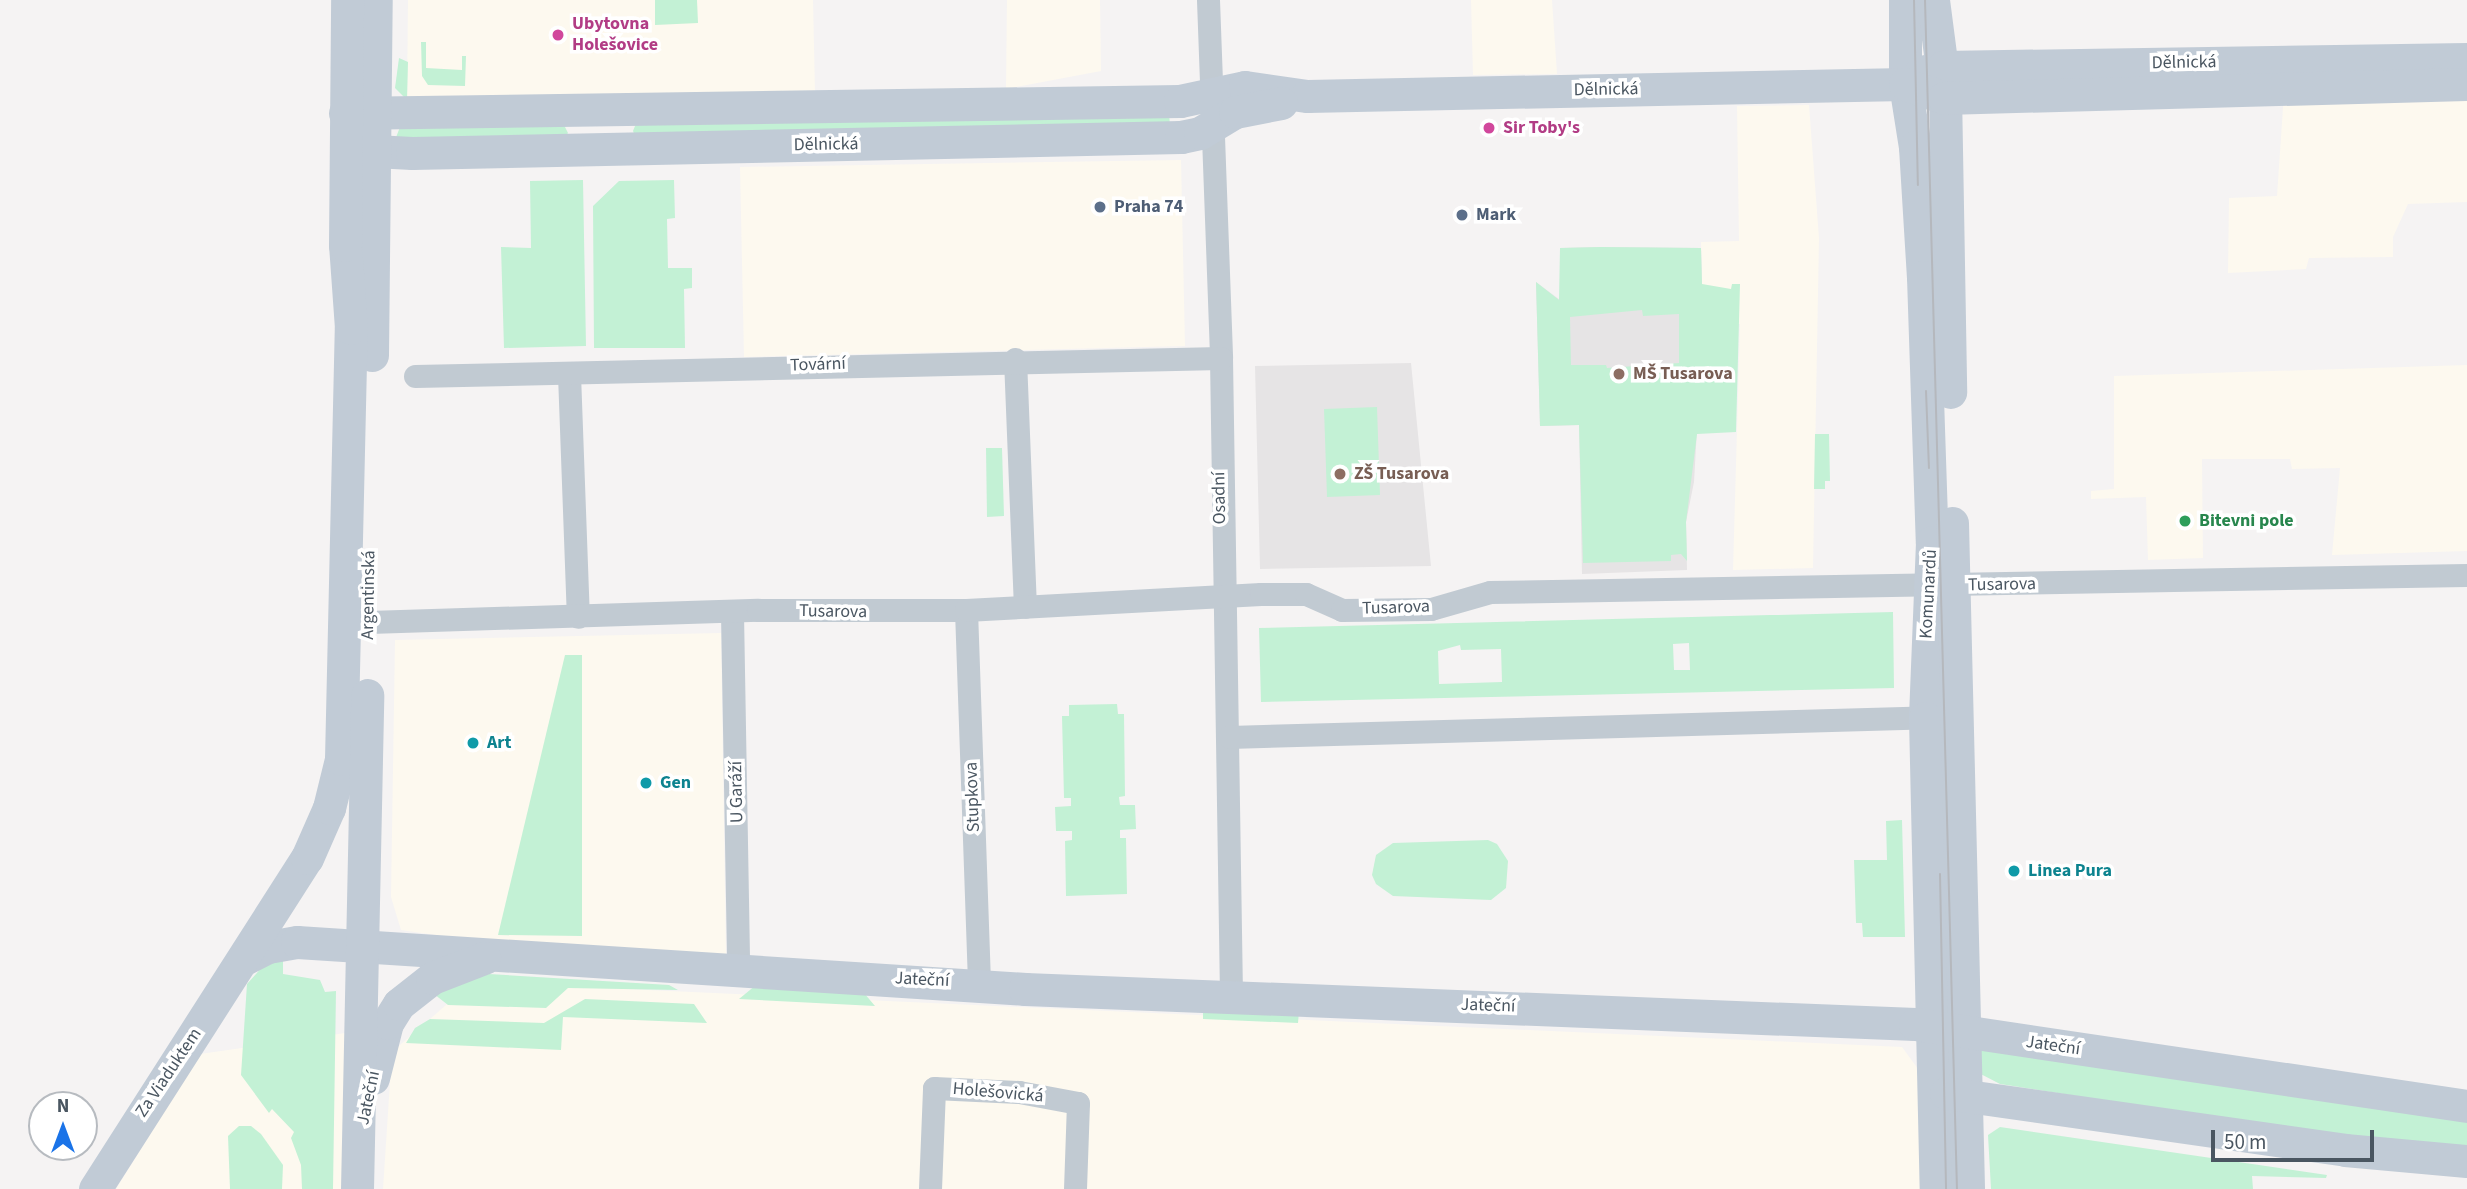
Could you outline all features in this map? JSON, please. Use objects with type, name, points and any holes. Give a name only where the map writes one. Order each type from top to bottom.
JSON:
[{"type":"street","name":"Argentinská","points":[[244,959],[316,839],[341,759],[355,119],[347,0]]},
{"type":"street","name":"Argentinská","points":[[357,1189],[369,622],[374,151],[355,119],[376,0]]},
{"type":"street","name":"Osadní","points":[[1208,0],[1221,358],[1222,596],[1229,737],[1231,996]]},
{"type":"street","name":"Komunardů","points":[[1905,0],[1905,84],[1916,147],[1923,277],[1932,542],[1941,586],[1957,717],[1968,1189]]},
{"type":"street","name":"Komunardů","points":[[1933,0],[1944,82],[1941,586],[1925,718],[1936,1189]]},
{"type":"street","name":"Dělnická","points":[[355,119],[588,111],[1180,101],[1235,111],[1307,96],[1905,84],[2467,60]]},
{"type":"street","name":"Dělnická","points":[[1944,82],[2467,84]]},
{"type":"street","name":"Dělnická","points":[[374,151],[1181,137],[1213,109]]},
{"type":"street","points":[[588,111],[588,149]]},
{"type":"street","name":"Tovární","points":[[415,376],[569,374],[1015,359],[1221,358]]},
{"type":"street","points":[[1015,359],[1025,607]]},
{"type":"street","points":[[569,374],[578,617]]},
{"type":"street","name":"Tusarova","points":[[369,622],[966,610],[1307,594],[1342,610],[1431,609],[1490,592],[2467,575]]},
{"type":"street","name":"Stupkova","points":[[966,610],[979,984]]},
{"type":"street","name":"U Garáží","points":[[732,613],[738,972]]},
{"type":"street","points":[[1229,737],[1957,717]]},
{"type":"street","name":"Jateční","points":[[244,959],[280,944],[362,946],[738,972],[1932,1027],[2467,1106]]},
{"type":"street","name":"Jateční","points":[[358,1147],[382,1039],[399,1004],[449,969],[504,954]]},
{"type":"street","name":"Za Viaduktem","points":[[95,1189],[244,959]]},
{"type":"street","name":"Holešovická","points":[[930,1189],[934,1088],[1019,1092],[1077,1103],[1074,1189]]},
{"type":"street","points":[[1933,1092],[2345,1150],[2467,1161]]},
{"type":"shaded area","points":[[408,0],[813,0],[815,93],[407,100]]},
{"type":"shaded area","points":[[1007,0],[1100,0],[1101,71],[1006,89]]},
{"type":"shaded area","points":[[1471,0],[1552,0],[1557,74],[1473,75]]},
{"type":"shaded area","points":[[2467,91],[2467,202],[2408,204],[2393,237],[2393,257],[2309,258],[2306,269],[2228,273],[2229,198],[2277,196],[2284,93]]},
{"type":"shaded area","points":[[1809,105],[1819,238],[1813,568],[1733,570],[1740,324],[1703,323],[1701,242],[1739,241],[1737,106]]},
{"type":"shaded area","points":[[1181,160],[1185,346],[744,357],[740,167]]},
{"type":"shaded area","name":"MŠ Tusarova","points":[[1560,248],[1701,248],[1703,323],[1694,482],[1686,522],[1687,570],[1582,574],[1579,425],[1540,426],[1536,282],[1560,300]]},
{"type":"shaded area","name":"ZŠ Tusarova","points":[[1411,363],[1431,566],[1260,569],[1255,366]]},
{"type":"shaded area","points":[[2467,365],[2467,551],[2332,555],[2340,468],[2292,469],[2290,459],[2202,459],[2203,558],[2148,560],[2146,497],[2091,499],[2091,491],[2114,489],[2114,376]]},
{"type":"shaded area","points":[[721,633],[726,956],[497,944],[401,930],[391,897],[395,640]]},
{"type":"shaded area","points":[[514,984],[1902,1047],[1921,1073],[1924,1189],[383,1189],[392,1052],[453,999]]},
{"type":"shaded area","points":[[345,1033],[342,1189],[116,1189],[200,1054]]},
{"type":"green space","points":[[655,0],[697,0],[698,23],[655,25]]},
{"type":"green space","points":[[421,42],[426,42],[426,68],[462,70],[462,56],[466,56],[465,86],[428,85],[422,76]]},
{"type":"green space","points":[[399,58],[408,62],[407,100],[395,88]]},
{"type":"green space","points":[[1169,113],[1170,126],[637,140],[633,131],[637,121]]},
{"type":"green space","points":[[563,123],[568,133],[562,141],[395,140],[400,127]]},
{"type":"green space","points":[[583,180],[586,346],[504,348],[501,247],[531,248],[530,181]]},
{"type":"green space","points":[[674,180],[675,218],[667,219],[668,268],[692,268],[692,288],[684,289],[685,348],[594,348],[593,206],[619,181]]},
{"type":"green space","name":"MŠ Tusarova","points":[[1560,248],[1701,248],[1702,284],[1731,289],[1732,284],[1740,284],[1736,432],[1697,434],[1686,522],[1687,561],[1681,554],[1671,555],[1671,561],[1583,563],[1579,425],[1540,426],[1536,282],[1559,300]],"holes":[[[1642,310],[1643,316],[1679,314],[1679,363],[1607,368],[1606,365],[1571,365],[1570,317]]]},
{"type":"green space","points":[[1377,407],[1380,495],[1327,497],[1324,409]]},
{"type":"green space","points":[[1815,434],[1829,434],[1830,481],[1825,481],[1825,489],[1814,489]]},
{"type":"green space","points":[[986,448],[1002,448],[1004,516],[987,517]]},
{"type":"green space","points":[[1893,612],[1894,688],[1261,702],[1259,628]],"holes":[[[1689,643],[1690,670],[1674,670],[1673,644]],[[1460,645],[1461,650],[1501,649],[1502,682],[1439,684],[1438,651]]]},
{"type":"green space","points":[[565,655],[582,655],[582,936],[498,935]]},
{"type":"green space","points":[[1117,704],[1118,714],[1124,714],[1125,796],[1119,797],[1120,805],[1135,805],[1136,829],[1120,830],[1120,838],[1126,838],[1127,894],[1066,896],[1065,841],[1072,840],[1072,831],[1056,831],[1055,807],[1071,806],[1071,798],[1064,798],[1062,716],[1069,716],[1069,705]]},
{"type":"green space","points":[[1902,820],[1905,937],[1863,937],[1862,923],[1856,923],[1854,860],[1887,860],[1886,821]]},
{"type":"green space","points":[[1488,840],[1497,844],[1508,861],[1506,888],[1491,900],[1393,896],[1376,884],[1372,875],[1376,855],[1393,843]]},
{"type":"green space","points":[[283,958],[283,974],[320,980],[325,992],[336,991],[333,1189],[302,1189],[301,1165],[291,1138],[294,1132],[272,1109],[269,1113],[241,1075],[247,984],[264,965]]},
{"type":"green space","points":[[489,974],[669,985],[678,990],[568,988],[546,1008],[448,1005],[434,994],[475,976]]},
{"type":"green space","points":[[756,985],[864,993],[875,1006],[739,999]]},
{"type":"green space","points":[[585,999],[694,1004],[707,1023],[563,1017],[561,1050],[406,1043],[415,1028],[430,1019],[544,1023]]},
{"type":"green space","points":[[1203,1007],[1299,1011],[1298,1023],[1203,1019]]},
{"type":"green space","points":[[1979,1049],[2467,1119],[2467,1146],[2351,1139],[2000,1084],[1973,1070]]},
{"type":"green space","points":[[239,1126],[251,1126],[261,1134],[283,1165],[282,1189],[230,1189],[228,1136]]},
{"type":"green space","points":[[2000,1127],[2327,1175],[2326,1178],[2252,1176],[2253,1189],[1991,1189],[1988,1135]]},
{"type":"tram line","points":[[1914,0],[1918,185]]},
{"type":"tram line","points":[[1925,0],[1957,1189]]},
{"type":"tram line","points":[[1926,391],[1929,468]]},
{"type":"tram line","points":[[1940,874],[1946,1189]]},
{"type":"place","name":"Ubytovna Holešovice","points":[[558,35]]},
{"type":"place","name":"Sir Toby's","points":[[1489,128]]},
{"type":"place","name":"Praha 74","points":[[1100,207]]},
{"type":"place","name":"Mark","points":[[1462,215]]},
{"type":"place","name":"MŠ Tusarova","points":[[1619,374]]},
{"type":"place","name":"ZŠ Tusarova","points":[[1340,474]]},
{"type":"place","name":"Bitevni pole","points":[[2185,521]]},
{"type":"place","name":"Art","points":[[473,743]]},
{"type":"place","name":"Gen","points":[[646,783]]},
{"type":"place","name":"Linea Pura","points":[[2014,871]]}]
